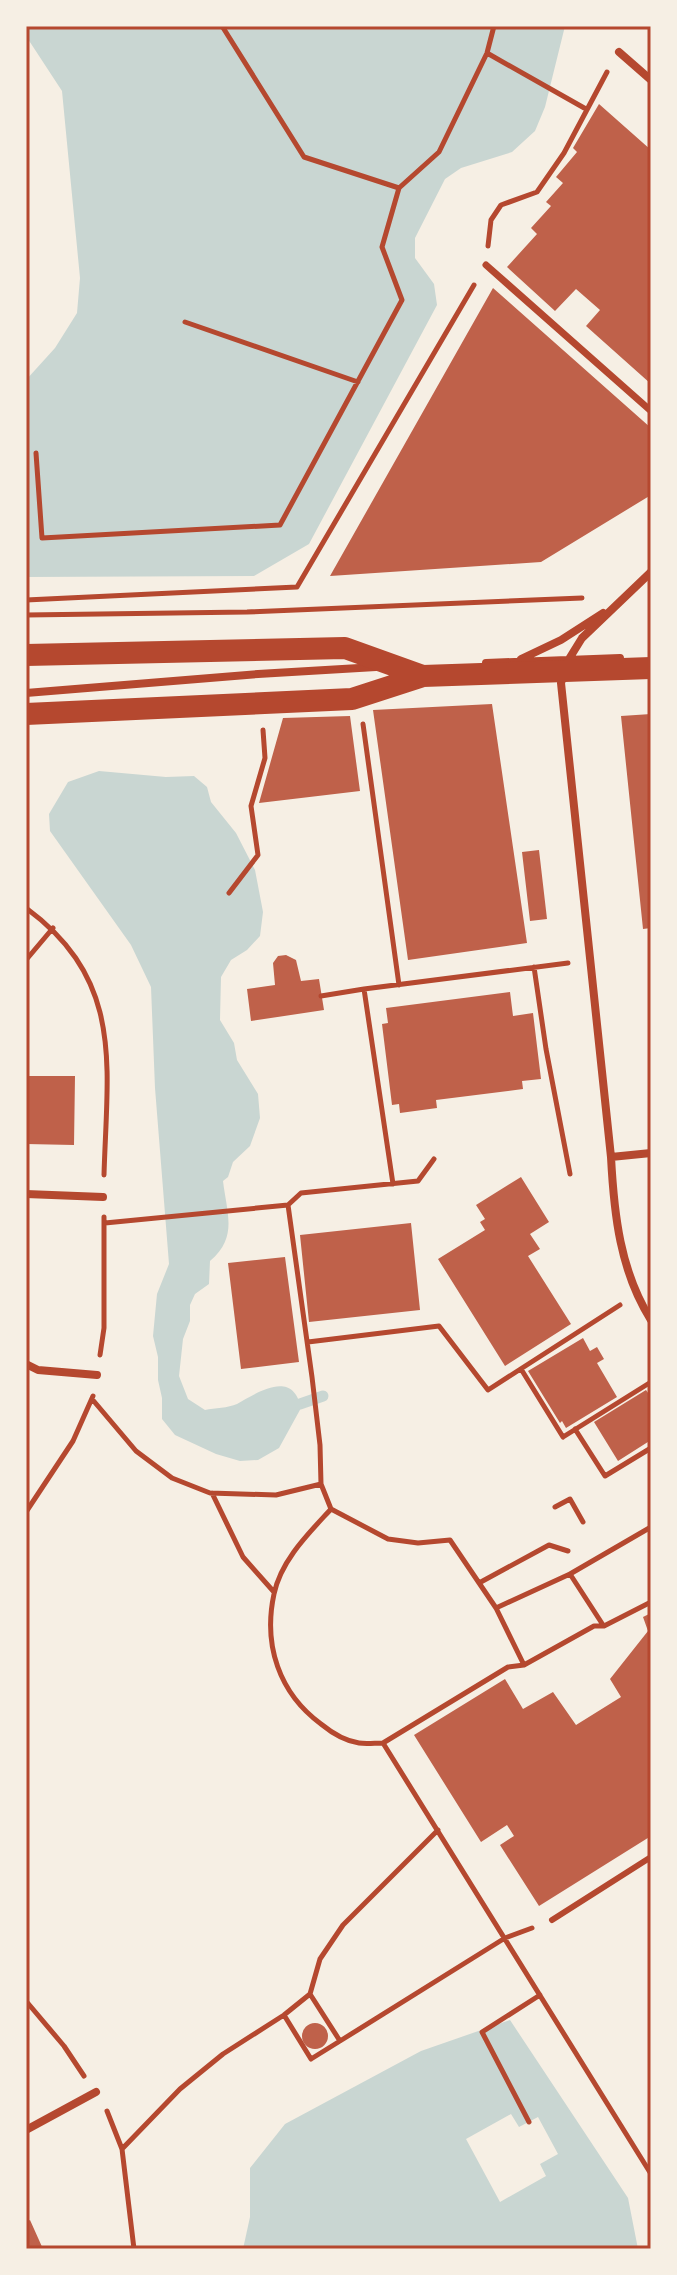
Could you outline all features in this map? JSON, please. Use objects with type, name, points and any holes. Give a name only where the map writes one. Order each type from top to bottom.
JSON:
[{"type":"highway","points":[[26,655],[345,648],[426,671],[644,663]]},
{"type":"highway","points":[[26,714],[352,699],[426,671]]},
{"type":"street","points":[[619,52],[651,80]]},
{"type":"street","points":[[486,265],[651,411]]},
{"type":"street","points":[[651,572],[582,638],[569,659],[561,683],[615,1220],[635,1295],[651,1320]]},
{"type":"street","points":[[516,662],[561,640],[620,601]]},
{"type":"street","points":[[472,663],[624,658]]},
{"type":"street","points":[[644,663],[651,658]]},
{"type":"street","points":[[537,660],[561,683]]},
{"type":"street","points":[[26,693],[354,668],[426,671]]},
{"type":"street","points":[[611,1157],[651,1153]]},
{"type":"street","points":[[26,1194],[103,1197]]},
{"type":"street","points":[[26,1364],[38,1370],[97,1375]]},
{"type":"street","points":[[26,2130],[96,2092]]},
{"type":"lane","points":[[552,1920],[651,1857]]},
{"type":"path","points":[[222,26],[304,157],[399,188]]},
{"type":"path","points":[[36,453],[42,538],[280,525],[402,300],[382,247],[399,188],[439,152],[487,53],[494,26]]},
{"type":"path","points":[[26,600],[297,587],[486,265],[491,220],[501,205],[537,192],[564,153],[619,52]]},
{"type":"path","points":[[487,53],[586,109]]},
{"type":"path","points":[[185,322],[358,382]]},
{"type":"path","points":[[26,615],[247,612],[590,598]]},
{"type":"path","points":[[354,668],[399,985]]},
{"type":"path","points":[[229,893],[258,855],[251,806],[265,758],[258,674]]},
{"type":"path","points":[[26,960],[53,928]]},
{"type":"path","points":[[321,996],[589,960]]},
{"type":"path","points":[[534,967],[570,1174]]},
{"type":"path","points":[[364,989],[393,1184]]},
{"type":"path","points":[[104,1223],[288,1205],[301,1193],[418,1181],[434,1159]]},
{"type":"path","points":[[288,1205],[308,1342],[320,1445],[321,1484],[331,1509],[388,1539],[418,1543],[450,1540],[496,1608],[524,1665]]},
{"type":"path","points":[[308,1342],[439,1326],[488,1390],[635,1295]]},
{"type":"path","points":[[521,1369],[563,1437],[651,1382]]},
{"type":"path","points":[[92,1399],[136,1451],[172,1478],[212,1493],[276,1495],[321,1484]]},
{"type":"path","points":[[575,1429],[605,1476],[651,1448]]},
{"type":"path","points":[[212,1493],[243,1557],[274,1592]]},
{"type":"path","points":[[555,1507],[570,1499],[583,1522]]},
{"type":"path","points":[[331,1509],[294,1550],[274,1592],[269,1637],[281,1681],[306,1713],[334,1734],[357,1743],[383,1743],[508,1667],[524,1665],[594,1626],[604,1626],[651,1602]]},
{"type":"path","points":[[496,1608],[570,1574],[651,1527]]},
{"type":"path","points":[[479,1583],[544,1547],[568,1551]]},
{"type":"path","points":[[570,1574],[604,1626]]},
{"type":"path","points":[[383,1743],[651,2174]]},
{"type":"path","points":[[134,2249],[122,2149],[180,2089],[223,2054],[284,2015],[310,1994],[320,1959],[343,1925],[438,1830]]},
{"type":"path","points":[[284,2015],[311,2059],[505,1938],[552,1920]]},
{"type":"path","points":[[310,1994],[340,2041]]},
{"type":"path","points":[[529,2122],[482,2032],[540,1995]]},
{"type":"shaded area","points":[[26,26],[565,26],[545,107],[535,131],[512,152],[461,168],[445,179],[415,238],[415,258],[434,284],[437,305],[309,544],[254,576],[26,577],[26,380],[55,348],[77,313],[80,278],[62,91],[26,36]]},
{"type":"shaded area","points":[[99,771],[166,777],[194,776],[207,787],[211,802],[236,833],[255,870],[263,912],[260,936],[247,950],[231,960],[221,977],[220,1020],[234,1043],[237,1060],[258,1094],[260,1118],[250,1146],[233,1162],[228,1177],[223,1181],[228,1214],[227,1234],[219,1252],[210,1261],[209,1284],[195,1294],[190,1305],[190,1321],[183,1339],[179,1376],[188,1399],[205,1410],[233,1405],[274,1387],[291,1389],[301,1408],[279,1448],[258,1460],[240,1461],[216,1454],[175,1435],[162,1419],[158,1357],[153,1336],[157,1294],[169,1264],[155,1088],[151,987],[131,945],[50,831],[49,814],[68,782]]},
{"type":"shaded area","points":[[510,2020],[628,2198],[638,2249],[243,2249],[250,2217],[250,2168],[285,2124],[421,2051]]},
{"type":"pier","points":[[511,2114],[519,2127],[538,2117],[558,2154],[540,2164],[546,2176],[500,2202],[466,2139]]},
{"type":"building","points":[[599,104],[651,150],[651,384],[586,326],[600,310],[576,289],[555,311],[507,267],[537,234],[531,228],[551,206],[546,202],[563,183],[556,177],[577,152],[573,148]]},
{"type":"building","points":[[493,288],[651,428],[651,495],[541,562],[330,576]]},
{"type":"building","points":[[492,704],[527,943],[408,960],[373,710]]},
{"type":"building","points":[[651,714],[651,928],[643,929],[621,716]]},
{"type":"building","points":[[350,716],[360,791],[259,803],[283,718]]},
{"type":"building","points":[[539,850],[547,919],[530,921],[522,852]]},
{"type":"building","points":[[286,955],[296,960],[301,981],[319,979],[324,1010],[251,1021],[247,989],[275,985],[273,963],[278,956]]},
{"type":"building","points":[[510,992],[513,1016],[533,1013],[541,1079],[522,1081],[523,1089],[436,1100],[437,1108],[400,1113],[399,1104],[392,1105],[382,1024],[388,1023],[386,1008]]},
{"type":"building","points":[[26,1076],[75,1076],[74,1145],[26,1144]]},
{"type":"building","points":[[521,1177],[549,1222],[530,1234],[540,1249],[528,1256],[571,1324],[505,1366],[438,1259],[485,1230],[480,1222],[485,1219],[476,1205]]},
{"type":"building","points":[[411,1223],[420,1310],[309,1322],[300,1235]]},
{"type":"building","points":[[285,1257],[299,1362],[241,1369],[228,1263]]},
{"type":"building","points":[[583,1338],[590,1351],[597,1347],[604,1359],[597,1363],[617,1397],[566,1428],[528,1371]]},
{"type":"building","points":[[646,1390],[651,1397],[651,1440],[618,1461],[594,1422]]},
{"type":"building","points":[[651,1613],[651,1836],[539,1906],[500,1845],[514,1836],[507,1825],[481,1842],[414,1735],[505,1679],[523,1709],[553,1692],[576,1725],[621,1697],[610,1679],[648,1631],[643,1617]]},
{"type":"building","points":[[315,2023],[324,2027],[328,2036],[324,2045],[315,2049],[306,2045],[302,2036],[306,2027]]},
{"type":"building","points":[[30,2220],[43,2249],[26,2249],[26,2222]]},
{"type":"waterway","points":[[300,1404],[323,1396]]}]
